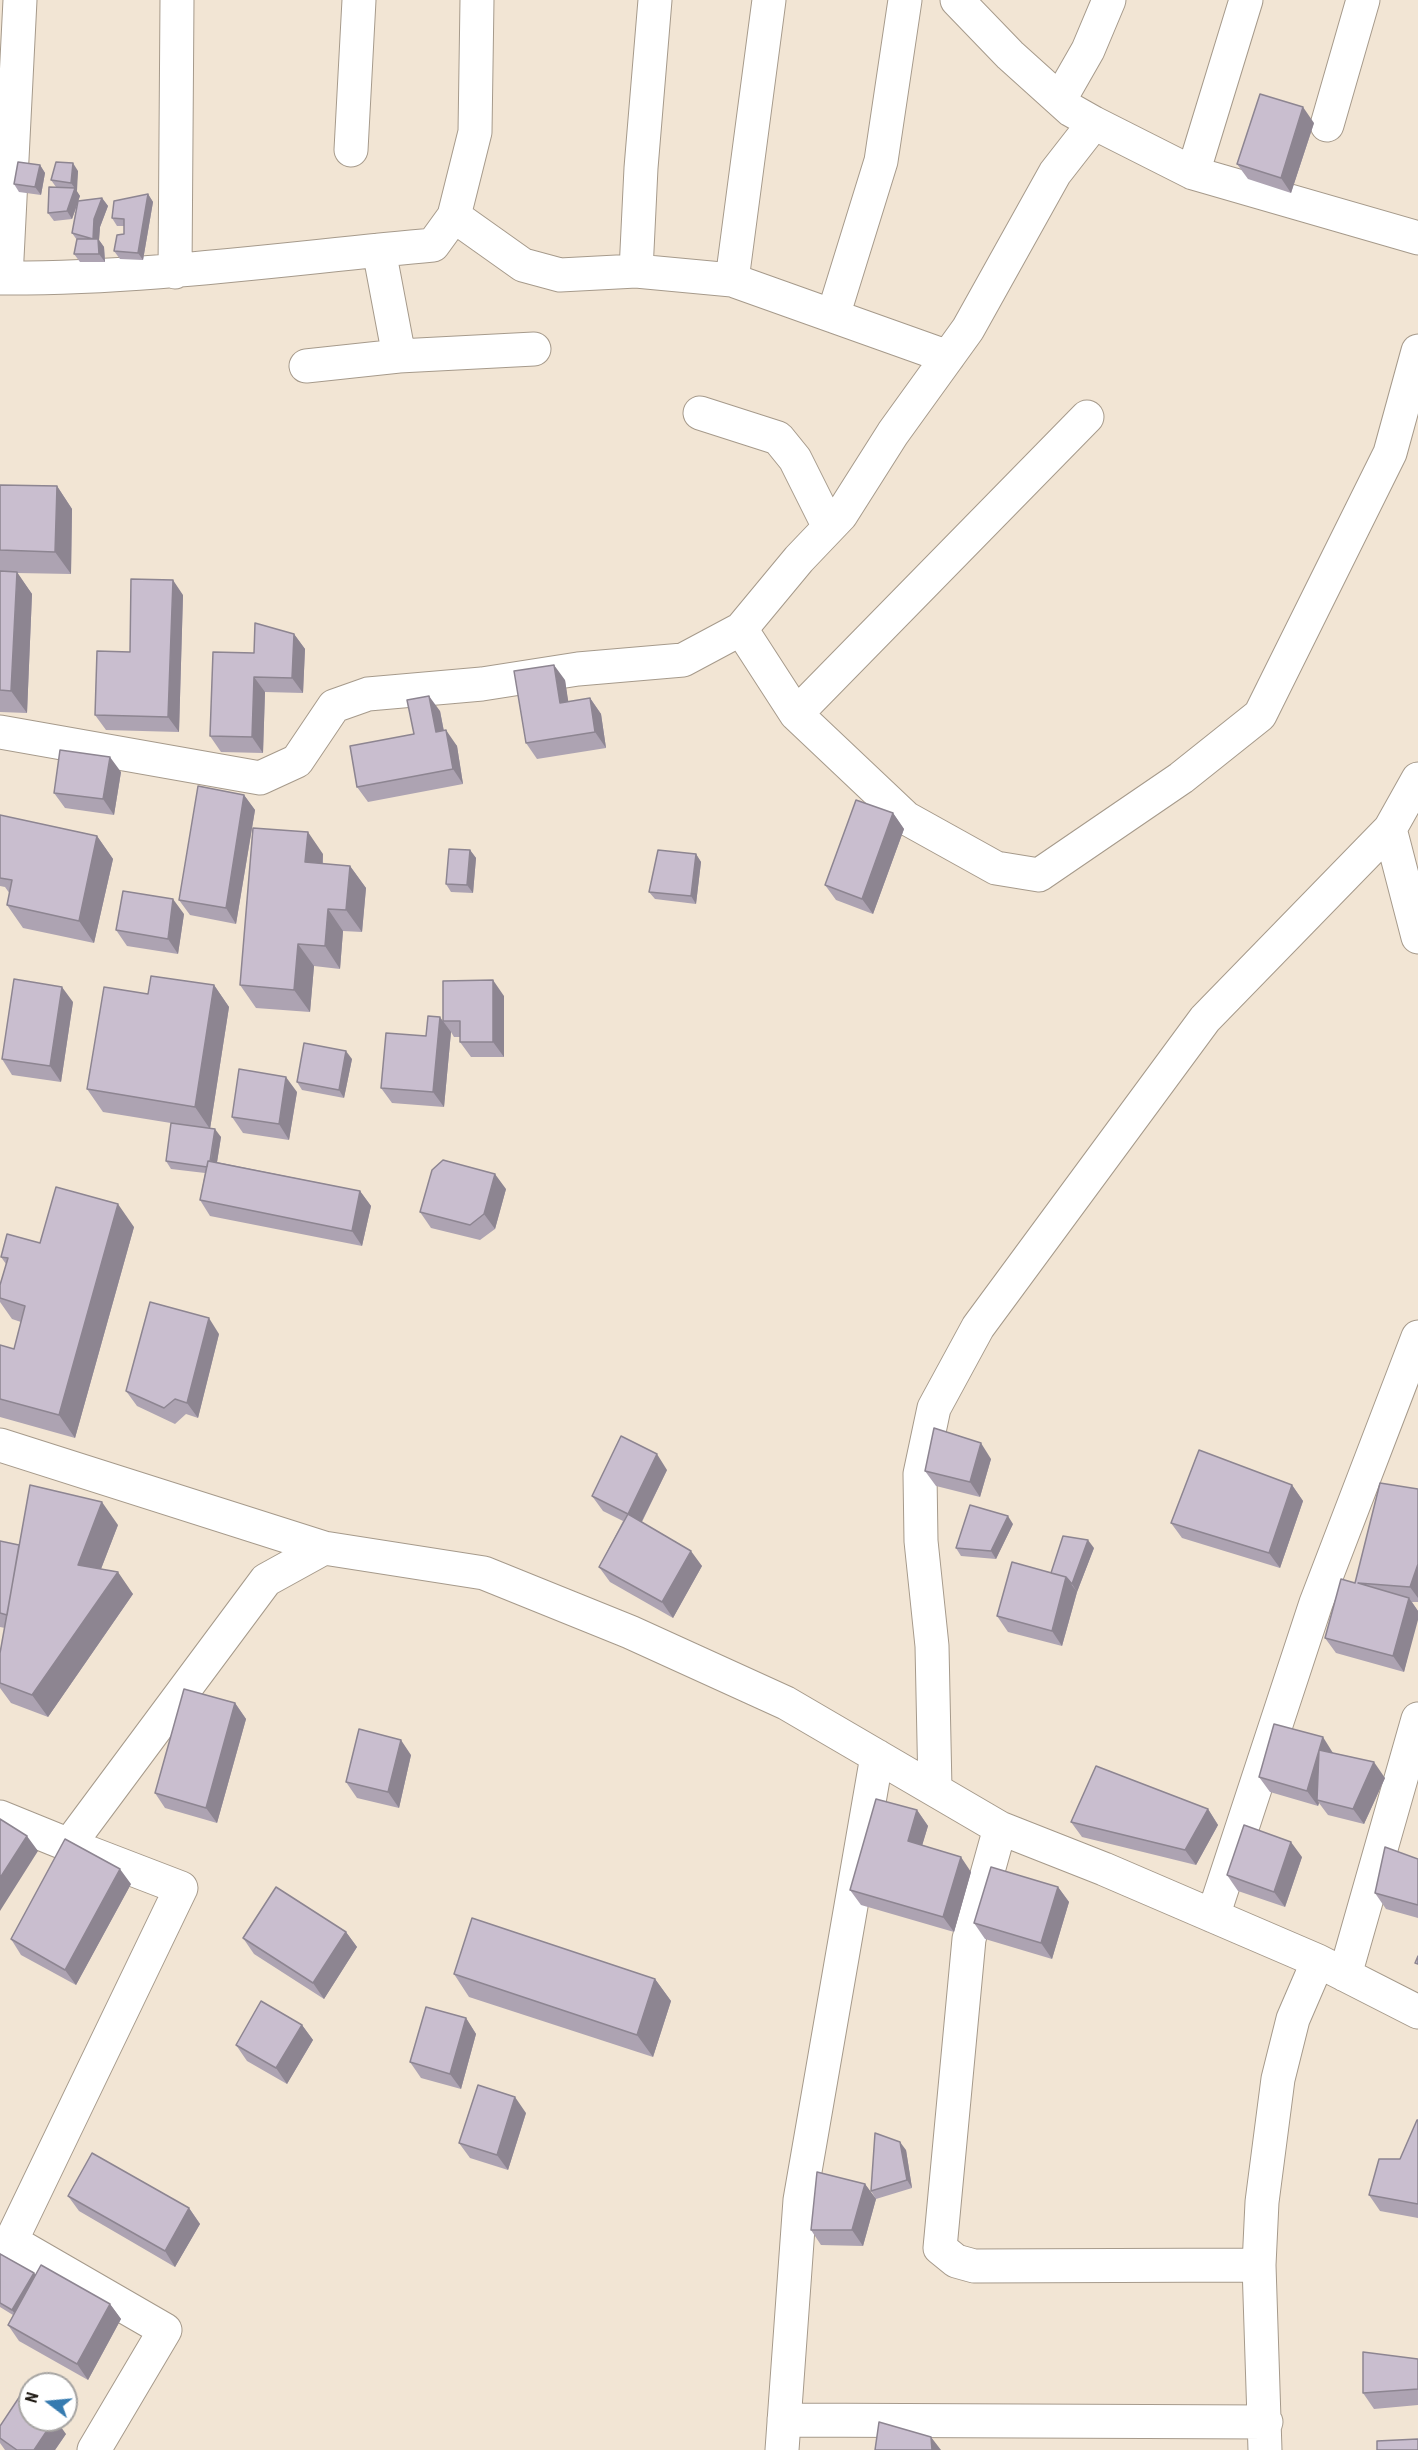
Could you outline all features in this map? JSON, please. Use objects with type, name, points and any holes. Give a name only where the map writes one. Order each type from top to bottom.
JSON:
[{"type":"street","points":[[20,0],[3,278],[176,272],[254,261],[433,245],[454,216],[476,132],[477,0]]},
{"type":"street","points":[[176,272],[177,0]]},
{"type":"street","points":[[351,150],[359,0]]},
{"type":"street","points":[[636,271],[641,168],[655,0]]},
{"type":"street","points":[[732,280],[769,0]]},
{"type":"street","points":[[833,316],[882,161],[905,0]]},
{"type":"street","points":[[957,0],[1010,55],[1071,110],[1094,123],[1193,174],[1418,238]]},
{"type":"street","points":[[1060,99],[1088,50],[1109,0]]},
{"type":"street","points":[[1193,174],[1246,0]]},
{"type":"street","points":[[1327,124],[1363,0]]},
{"type":"street","points":[[0,732],[260,778],[297,761],[334,706],[368,694],[482,684],[578,669],[683,660],[741,629],[841,515],[893,433],[968,329],[1055,172],[1094,123]]},
{"type":"street","points":[[454,216],[523,265],[560,275],[636,271],[732,280],[948,357]]},
{"type":"street","points":[[379,250],[399,356]]},
{"type":"street","points":[[306,366],[399,356],[534,349]]},
{"type":"street","points":[[741,629],[796,714],[906,818],[996,868],[1039,874],[1181,778],[1260,715],[1390,453],[1418,351]]},
{"type":"street","points":[[700,413],[778,438],[795,459],[829,527]]},
{"type":"street","points":[[796,714],[1087,417]]},
{"type":"street","points":[[935,1789],[932,1646],[921,1541],[920,1474],[934,1408],[978,1327],[1205,1019],[1390,829],[1418,779]]},
{"type":"street","points":[[1390,829],[1418,937]]},
{"type":"street","points":[[1213,1916],[1316,1602],[1418,1337]]},
{"type":"street","points":[[0,1446],[324,1548],[484,1573],[630,1632],[786,1703],[1000,1828],[1104,1869],[1213,1916],[1331,1968],[1418,2012]]},
{"type":"street","points":[[69,1845],[266,1580],[324,1548]]},
{"type":"street","points":[[877,1756],[800,2200],[783,2435],[1265,2436],[1259,2265],[1263,2202],[1278,2079],[1293,2019],[1331,1968],[1409,1786],[1418,1719]]},
{"type":"street","points":[[0,1817],[181,1888],[11,2241],[165,2330],[94,2450]]},
{"type":"street","points":[[1000,1828],[969,1939],[940,2248],[956,2261],[974,2266],[1259,2265]]},
{"type":"building","points":[[1260,94],[1303,107],[1281,178],[1237,164]]},
{"type":"building","points":[[18,162],[40,165],[35,187],[14,184]]},
{"type":"building","points":[[56,162],[73,163],[71,183],[51,180]]},
{"type":"building","points":[[49,187],[75,188],[67,211],[48,213]]},
{"type":"building","points":[[148,194],[138,253],[114,251],[117,235],[124,234],[124,219],[112,218],[114,201]]},
{"type":"building","points":[[102,198],[94,219],[93,239],[72,233],[78,201]]},
{"type":"building","points":[[77,239],[98,239],[99,254],[74,254]]},
{"type":"building","points":[[0,485],[57,486],[55,552],[0,550]]},
{"type":"building","points":[[0,571],[17,572],[11,691],[0,690]]},
{"type":"building","points":[[131,579],[173,580],[168,717],[95,715],[97,651],[130,652]]},
{"type":"building","points":[[255,623],[294,634],[292,678],[254,677],[252,737],[210,736],[213,652],[254,653]]},
{"type":"building","points":[[554,665],[560,703],[590,698],[595,732],[526,743],[514,671]]},
{"type":"building","points":[[429,696],[436,732],[446,730],[453,769],[357,787],[350,746],[414,734],[407,700]]},
{"type":"building","points":[[60,750],[110,757],[103,799],[54,793]]},
{"type":"building","points":[[198,786],[244,795],[226,908],[179,900]]},
{"type":"building","points":[[856,800],[893,813],[862,899],[825,885]]},
{"type":"building","points":[[0,815],[97,836],[79,921],[7,905],[12,880],[0,878]]},
{"type":"building","points":[[253,828],[308,832],[305,862],[350,866],[346,910],[328,909],[325,946],[298,944],[294,990],[240,985]]},
{"type":"building","points":[[449,849],[470,850],[467,885],[446,884]]},
{"type":"building","points":[[658,850],[696,854],[691,896],[649,892]]},
{"type":"building","points":[[123,891],[173,899],[168,939],[116,930]]},
{"type":"building","points":[[151,976],[214,985],[195,1107],[87,1089],[104,987],[148,994]]},
{"type":"building","points":[[14,979],[62,987],[50,1066],[2,1059]]},
{"type":"building","points":[[493,980],[493,1042],[460,1042],[460,1021],[443,1021],[443,981]]},
{"type":"building","points":[[428,1016],[440,1017],[433,1092],[381,1088],[386,1033],[426,1036]]},
{"type":"building","points":[[304,1043],[346,1051],[339,1090],[297,1082]]},
{"type":"building","points":[[239,1069],[286,1077],[279,1124],[232,1117]]},
{"type":"building","points":[[171,1123],[215,1129],[207,1167],[166,1161]]},
{"type":"building","points":[[443,1160],[495,1174],[484,1214],[470,1225],[420,1212],[432,1170]]},
{"type":"building","points":[[208,1161],[360,1191],[352,1231],[200,1200]]},
{"type":"building","points":[[56,1187],[118,1204],[59,1415],[0,1399],[0,1345],[14,1349],[25,1306],[0,1298],[0,1285],[8,1258],[1,1257],[7,1234],[40,1243]]},
{"type":"building","points":[[150,1302],[209,1318],[187,1403],[175,1399],[164,1408],[126,1391]]},
{"type":"building","points":[[934,1428],[981,1443],[970,1482],[925,1471]]},
{"type":"building","points":[[621,1436],[657,1454],[628,1514],[592,1496]]},
{"type":"building","points":[[1199,1450],[1292,1485],[1269,1553],[1171,1523]]},
{"type":"building","points":[[1380,1483],[1418,1489],[1418,1564],[1410,1587],[1358,1583],[1409,1598],[1393,1656],[1325,1638],[1341,1579],[1355,1583]]},
{"type":"building","points":[[30,1485],[102,1502],[78,1565],[118,1572],[32,1695],[0,1683],[0,1653]]},
{"type":"building","points":[[970,1505],[1008,1516],[991,1551],[956,1548]]},
{"type":"building","points":[[628,1514],[691,1551],[662,1602],[599,1567]]},
{"type":"building","points":[[1063,1536],[1088,1540],[1072,1584],[1066,1577],[1051,1573]]},
{"type":"building","points":[[0,1541],[19,1545],[7,1615],[0,1613]]},
{"type":"building","points":[[1012,1562],[1066,1577],[1052,1631],[997,1616]]},
{"type":"building","points":[[184,1689],[235,1703],[206,1808],[155,1793]]},
{"type":"building","points":[[1274,1724],[1323,1737],[1307,1791],[1259,1777]]},
{"type":"building","points":[[359,1729],[401,1740],[388,1792],[346,1782]]},
{"type":"building","points":[[1319,1750],[1374,1762],[1353,1809],[1317,1800]]},
{"type":"building","points":[[1096,1766],[1208,1809],[1185,1850],[1071,1822]]},
{"type":"building","points":[[876,1799],[917,1810],[908,1841],[961,1857],[943,1917],[850,1890]]},
{"type":"building","points":[[0,1819],[27,1836],[0,1878]]},
{"type":"building","points":[[1244,1825],[1291,1842],[1274,1892],[1227,1875]]},
{"type":"building","points":[[65,1839],[120,1869],[65,1970],[11,1939]]},
{"type":"building","points":[[1385,1847],[1418,1859],[1418,1905],[1375,1893]]},
{"type":"building","points":[[991,1867],[1058,1887],[1041,1943],[974,1923]]},
{"type":"building","points":[[276,1887],[346,1932],[313,1983],[243,1938]]},
{"type":"building","points":[[472,1918],[655,1979],[637,2035],[454,1974]]},
{"type":"building","points":[[261,2001],[302,2025],[276,2068],[236,2045]]},
{"type":"building","points":[[426,2007],[466,2018],[450,2074],[410,2062]]},
{"type":"building","points":[[478,2085],[515,2097],[497,2155],[459,2143]]},
{"type":"building","points":[[1417,2120],[1418,2204],[1369,2195],[1379,2159],[1400,2159]]},
{"type":"building","points":[[875,2133],[900,2142],[907,2180],[871,2191]]},
{"type":"building","points":[[92,2153],[189,2208],[165,2251],[68,2196]]},
{"type":"building","points":[[817,2172],[865,2184],[852,2230],[811,2230]]},
{"type":"building","points":[[0,2254],[34,2273],[12,2310],[0,2303]]},
{"type":"building","points":[[41,2265],[110,2304],[77,2364],[8,2325]]},
{"type":"building","points":[[1363,2352],[1418,2359],[1418,2389],[1363,2393]]},
{"type":"building","points":[[18,2399],[18,2432],[46,2432],[34,2450],[17,2450],[0,2438],[0,2426]]},
{"type":"building","points":[[879,2422],[931,2437],[932,2450],[875,2450]]},
{"type":"building","points":[[1418,2439],[1418,2450],[1377,2450],[1377,2441]]}]
